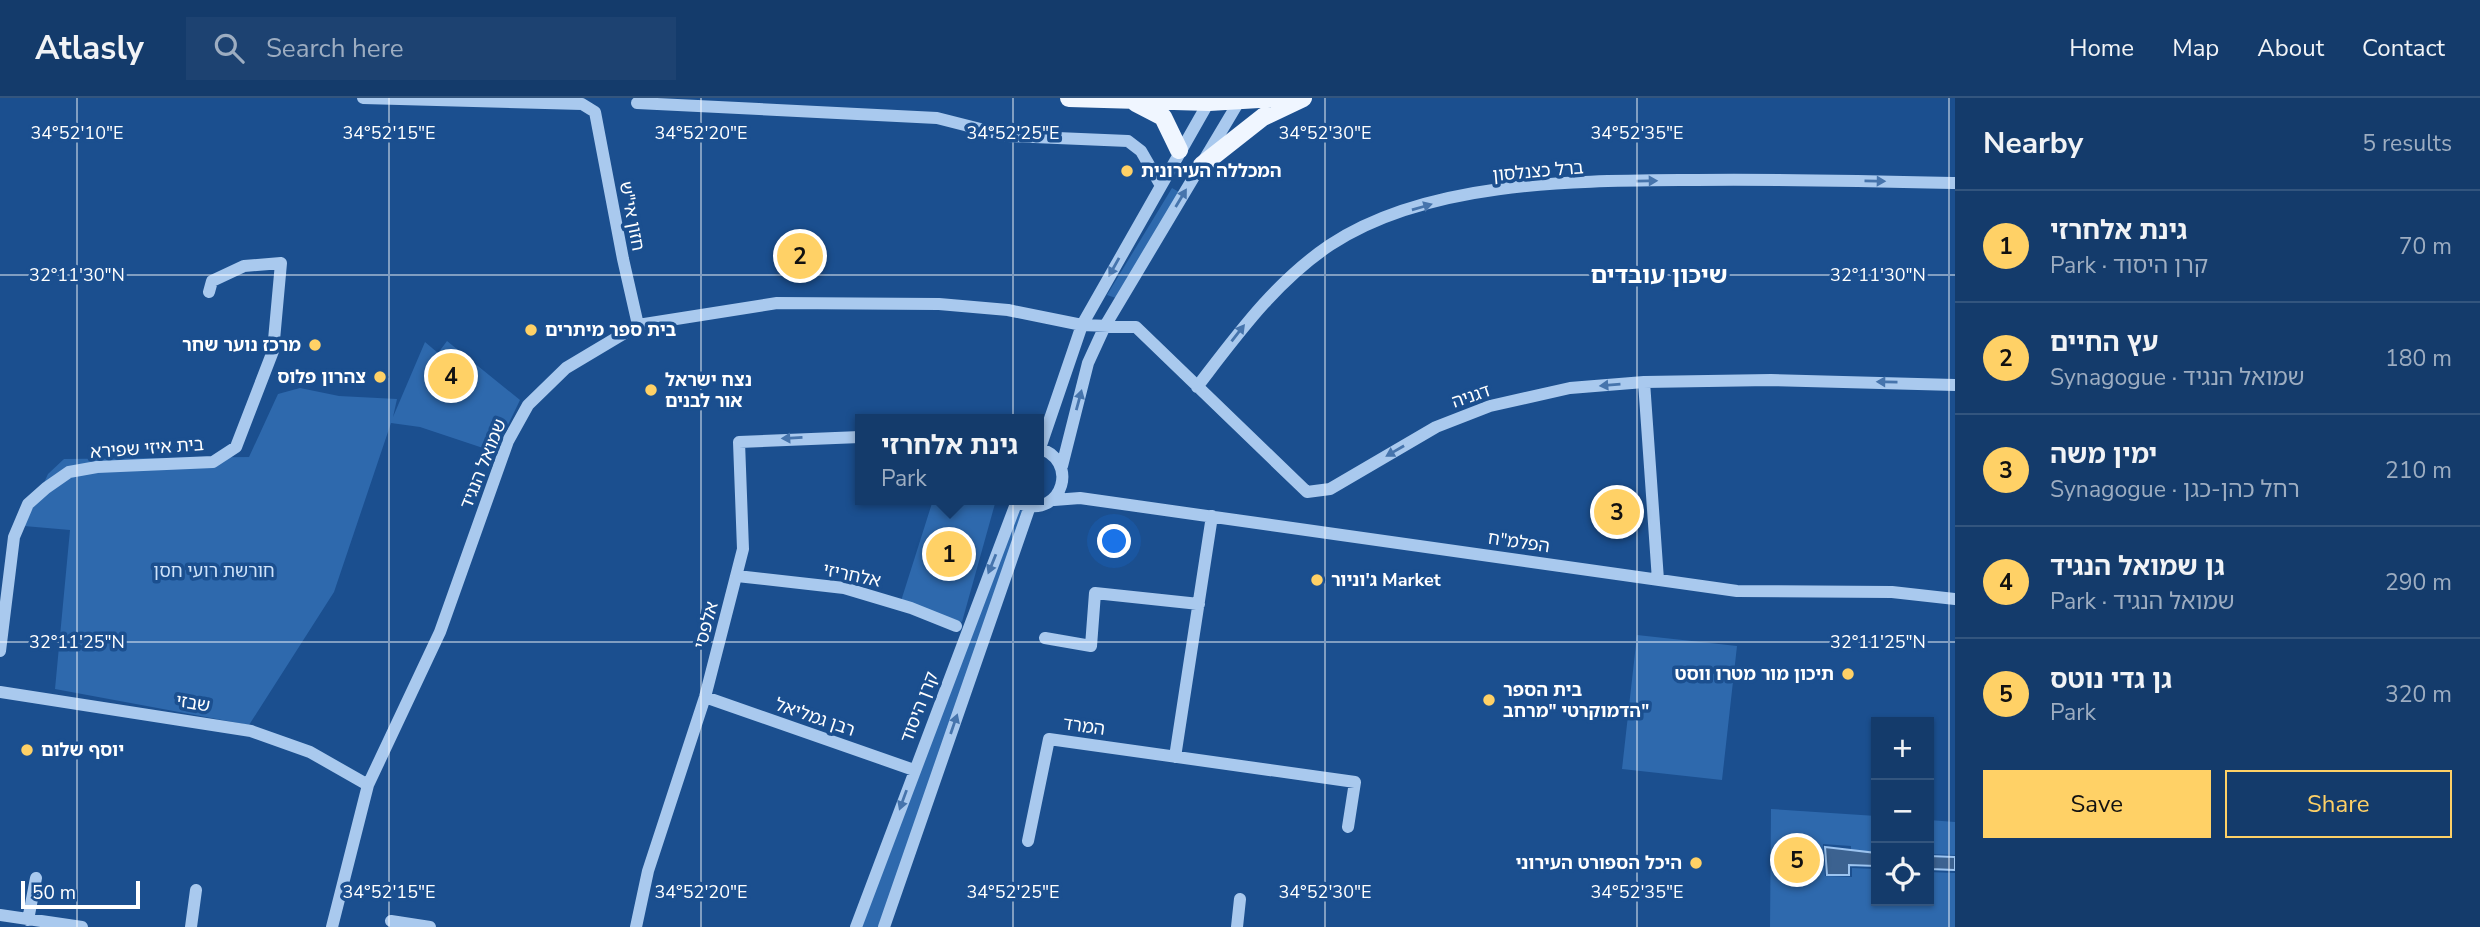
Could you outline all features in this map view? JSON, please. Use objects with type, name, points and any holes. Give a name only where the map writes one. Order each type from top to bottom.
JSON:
[{"type":"main road","points":[[1069,98],[1278,98]]},
{"type":"main road","points":[[1202,165],[1264,117],[1303,98]]},
{"type":"main road","points":[[1119,100],[1147,107],[1163,117],[1180,150]]},
{"type":"street","name":"חזון אי\"ש","points":[[363,98],[582,104],[595,112],[622,259],[638,325]]},
{"type":"street","points":[[1044,434],[1082,325],[1210,100]]},
{"type":"street","points":[[1054,500],[1063,484],[1063,470],[1088,363],[1105,326],[1240,100]]},
{"type":"street","points":[[637,103],[937,118],[1008,136],[1128,141],[1142,151],[1160,184]]},
{"type":"street","name":"ברל כצנלסון","points":[[1196,387],[1249,318],[1295,271],[1332,244],[1382,218],[1453,197],[1528,187],[1637,181],[1807,179],[1955,183]]},
{"type":"street","name":"בית איזי שפירא","points":[[0,652],[14,537],[28,505],[46,488],[69,472],[97,467],[213,462],[236,447],[273,351],[281,263],[244,266],[212,281],[209,292]]},
{"type":"street","name":"שמואל הנגיד","points":[[332,927],[368,785],[440,632],[508,441],[528,405],[566,368],[638,325],[777,303],[939,304],[994,309],[1082,325]]},
{"type":"street","name":"דגניה","points":[[1082,325],[1136,327],[1307,492],[1330,489],[1436,427],[1490,407],[1570,388],[1644,382],[1771,380],[1955,385]]},
{"type":"street","points":[[1644,382],[1658,580]]},
{"type":"street","name":"אלפסי","points":[[636,927],[648,871],[705,697],[743,549],[739,442],[855,437]]},
{"type":"street","points":[[1044,450],[1049,451],[1063,470],[1071,492],[1080,498]]},
{"type":"street","name":"הפלמ\"ח","points":[[1044,502],[1080,498],[1737,591],[1892,592],[1955,599]]},
{"type":"street","name":"קרן היסוד","points":[[856,927],[1015,505]]},
{"type":"street","name":"הפלמ\"ח","points":[[1030,506],[1034,505]]},
{"type":"street","points":[[884,927],[1030,506]]},
{"type":"street","points":[[1175,757],[1212,516]]},
{"type":"street","name":"אלחריזי","points":[[737,576],[845,588],[911,608],[956,626]]},
{"type":"street","points":[[1045,638],[1091,646],[1095,593],[1199,604]]},
{"type":"street","name":"שבזי","points":[[0,692],[251,731],[310,752],[368,785]]},
{"type":"street","name":"רבן גמליאל","points":[[705,697],[914,770]]},
{"type":"street","name":"המרד","points":[[1028,841],[1049,738],[1355,782],[1348,827]]},
{"type":"street","points":[[28,919],[36,877]]},
{"type":"street","points":[[191,927],[196,890]]},
{"type":"street","points":[[1237,927],[1240,900]]},
{"type":"street","points":[[0,915],[82,927]]},
{"type":"street","points":[[391,921],[430,927]]},
{"type":"green space","points":[[1172,188],[1179,192],[1116,298],[1107,295]]},
{"type":"green space","name":"חורשת רועי חסן","points":[[447,341],[520,400],[495,452],[420,427],[391,423],[334,592],[249,725],[55,689],[70,530],[24,526],[48,474],[64,459],[249,457],[278,394],[300,388],[339,396],[397,399],[393,417],[425,342],[438,353]]},
{"type":"green space","points":[[931,505],[995,505],[962,622],[901,601]]},
{"type":"green space","points":[[1016,509],[1023,511],[881,927],[859,927]]},
{"type":"green space","points":[[1637,635],[1737,646],[1722,780],[1622,769]]},
{"type":"green space","points":[[1771,809],[1871,816],[1871,852],[1851,851],[1851,846],[1823,844],[1825,876],[1852,877],[1852,868],[1871,869],[1871,906],[1934,906],[1934,872],[1955,873],[1955,927],[1770,927]]},
{"type":"green space","points":[[1934,820],[1955,822],[1955,855],[1934,854]]},
{"type":"shaded area","points":[[1825,847],[1871,852],[1871,866],[1849,865],[1849,875],[1827,875]]},
{"type":"shaded area","points":[[1934,856],[1955,857],[1955,870],[1934,869]]},
{"type":"place","name":"המכללה העירונית","points":[[1127,171]]},
{"type":"place","name":"עץ החיים","points":[[800,256]]},
{"type":"place","name":"בית ספר מיתרים","points":[[531,330]]},
{"type":"place","name":"מרכז נוער שחר","points":[[315,345]]},
{"type":"place","name":"גן שמואל הנגיד","points":[[451,376]]},
{"type":"place","name":"צהרון פלוס","points":[[380,377]]},
{"type":"place","name":"נצח ישראל אור לבנים","points":[[651,390]]},
{"type":"place","name":"ימין משה","points":[[1617,512]]},
{"type":"place","name":"גינת אלחרזי","points":[[949,554]]},
{"type":"place","name":"ג'וניור Market","points":[[1317,580]]},
{"type":"place","name":"תיכון מור מטרו ווסט","points":[[1848,674]]},
{"type":"place","name":"בית הספר הדמוקרטי \"מרחב\"","points":[[1489,700]]},
{"type":"place","name":"יוסף שלום","points":[[27,750]]},
{"type":"place","name":"גן גדי נוטס","points":[[1797,860]]},
{"type":"place","name":"היכל הספורט העירוני","points":[[1696,863]]},
{"type":"district","name":"שיכון עובדים","points":[[1659,275]]}]
